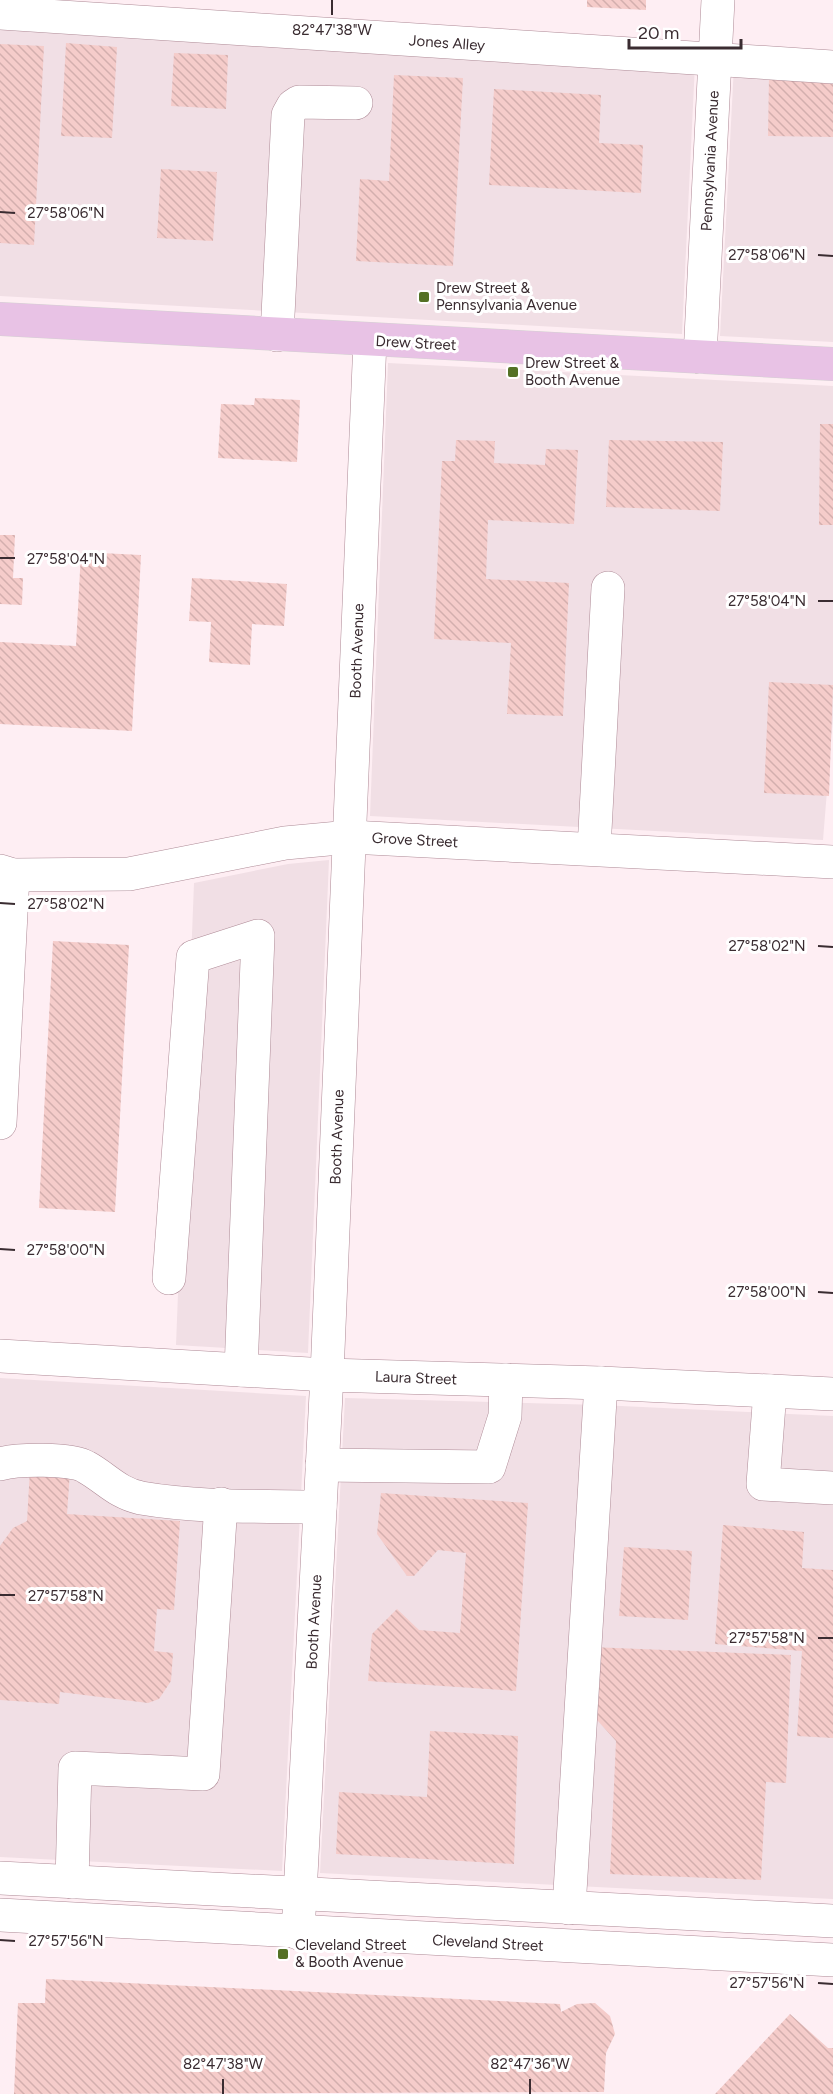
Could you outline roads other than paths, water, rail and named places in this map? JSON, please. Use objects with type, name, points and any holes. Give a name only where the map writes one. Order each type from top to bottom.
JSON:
[{"type":"main road","name":"Drew Street","points":[[0,319],[833,364]]},
{"type":"street","name":"Pennsylvania Avenue","points":[[700,357],[718,0]]},
{"type":"street","name":"Jones Alley","points":[[0,14],[833,67]]},
{"type":"street","points":[[277,335],[288,115],[293,106],[299,102],[356,103]]},
{"type":"street","name":"Booth Avenue","points":[[298,1933],[327,1375],[370,340]]},
{"type":"street","points":[[594,849],[608,588]]},
{"type":"street","name":"Grove Street","points":[[7,873],[129,874],[285,843],[350,837],[833,862]]},
{"type":"street","points":[[0,1123],[7,873]]},
{"type":"street","points":[[169,1278],[193,957],[258,936],[241,1370]]},
{"type":"street","name":"Laura Street","points":[[0,1356],[327,1375],[601,1383],[833,1394]]},
{"type":"street","points":[[322,1465],[489,1467],[505,1416],[506,1380]]},
{"type":"street","points":[[569,1908],[601,1383]]},
{"type":"street","points":[[770,1390],[763,1484],[833,1488]]},
{"type":"street","points":[[0,1464],[19,1460],[82,1465],[131,1496],[221,1504],[320,1507]]},
{"type":"street","points":[[72,1882],[75,1768],[203,1774],[221,1504]]},
{"type":"street","points":[[0,1878],[833,1922]]},
{"type":"street","name":"Cleveland Street","points":[[0,1915],[298,1933],[833,1960]]},
{"type":"place","name":"Drew Street & Pennsylvania Avenue","points":[[424,297]]},
{"type":"place","name":"Drew Street & Booth Avenue","points":[[513,372]]},
{"type":"place","name":"Cleveland Street & Booth Avenue","points":[[283,1954]]}]
